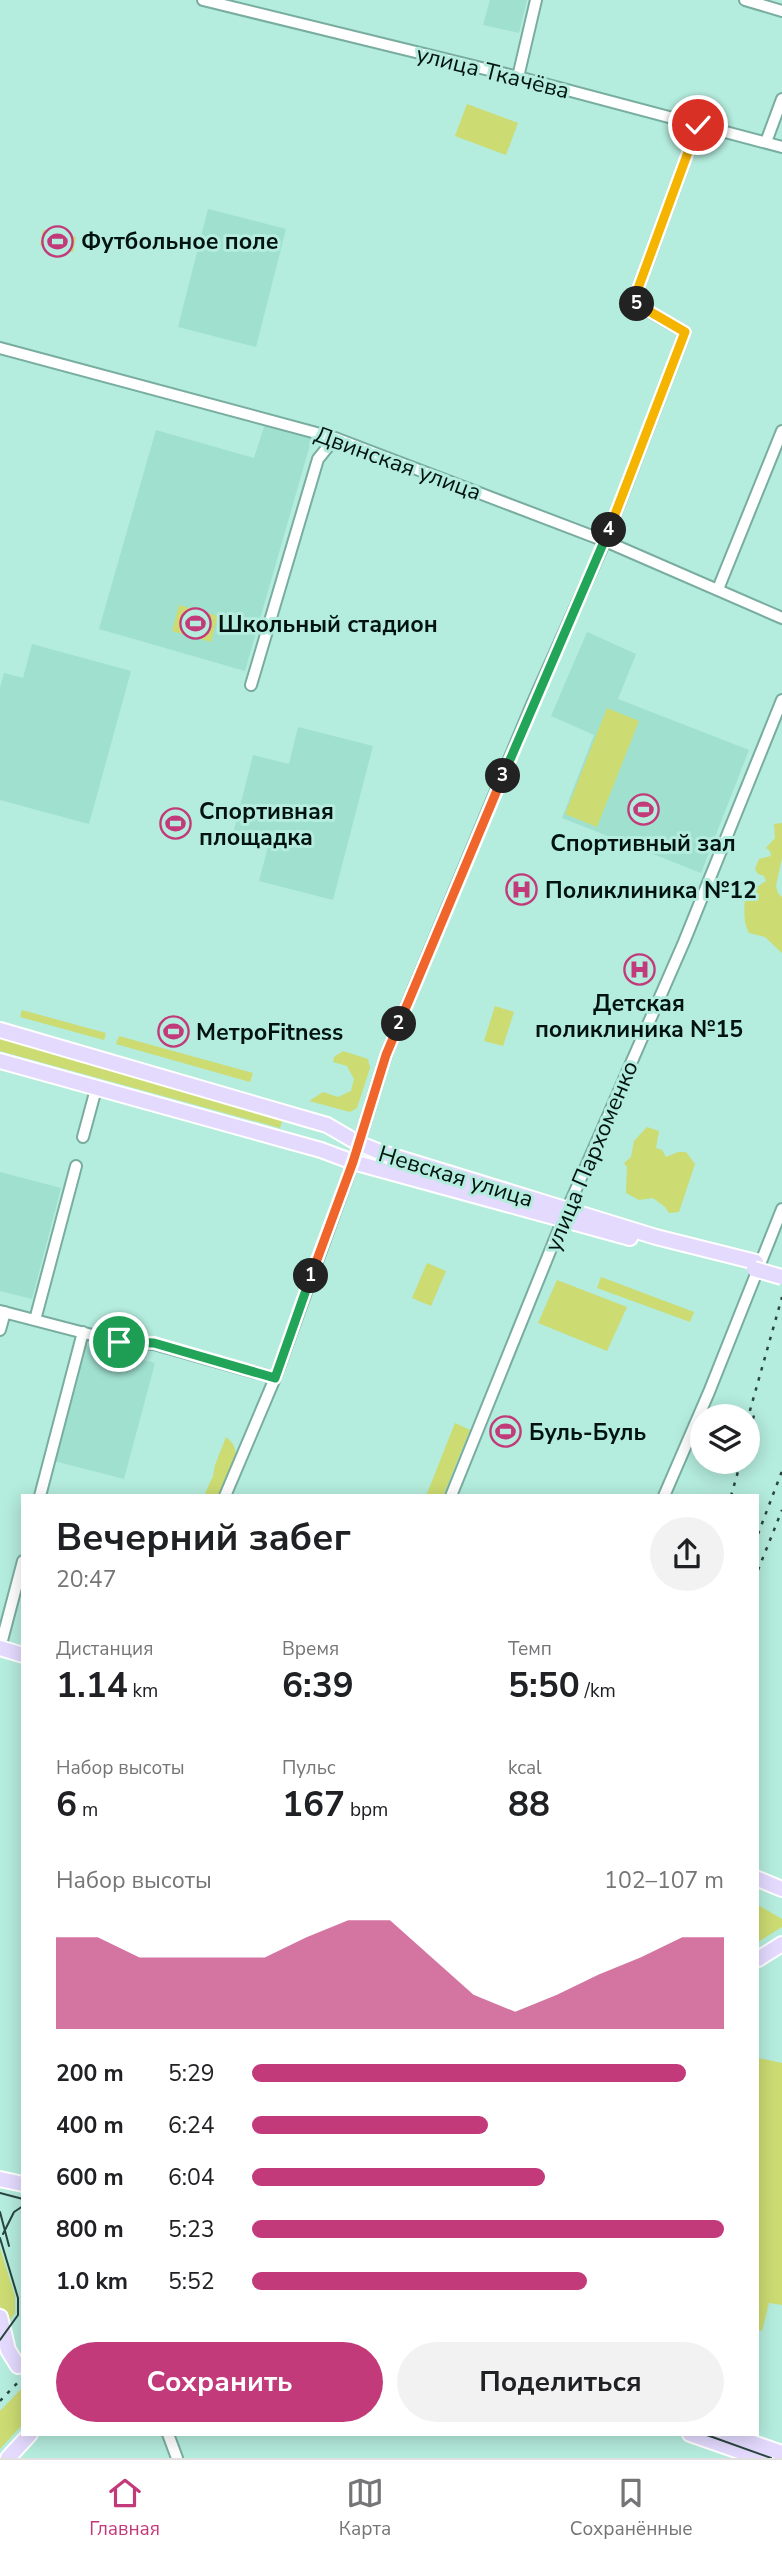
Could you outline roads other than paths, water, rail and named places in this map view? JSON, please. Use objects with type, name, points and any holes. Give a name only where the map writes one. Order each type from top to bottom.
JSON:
[{"type":"main road","name":"Невская улица","points":[[0,1030],[327,1125],[380,1153],[600,1225],[656,1237],[755,1266]]},
{"type":"main road","name":"Невская улица","points":[[0,1061],[288,1141],[353,1162],[565,1214]]},
{"type":"main road","points":[[288,1141],[302,1129],[302,1125],[293,1115]]},
{"type":"main road","points":[[755,1266],[782,1269]]},
{"type":"main road","points":[[755,1266],[782,1276]]},
{"type":"main road","points":[[0,1648],[21,1654]]},
{"type":"main road","points":[[759,1880],[782,1889]]},
{"type":"main road","points":[[759,1958],[782,1944]]},
{"type":"main road","points":[[0,2179],[21,2184]]},
{"type":"main road","points":[[1,2324],[8,2350],[18,2366]]},
{"type":"main road","points":[[8,2458],[28,2436]]},
{"type":"main road","points":[[696,2436],[759,2458]]},
{"type":"main road","points":[[733,2436],[782,2453]]},
{"type":"street","name":"улица Ткачёва","points":[[203,0],[518,77],[782,146]]},
{"type":"street","points":[[518,77],[536,0]]},
{"type":"street","points":[[745,0],[782,11]]},
{"type":"street","points":[[766,142],[782,99]]},
{"type":"street","points":[[226,1494],[275,1378],[353,1162],[386,1055],[533,702],[605,541],[685,332],[633,302],[698,125]]},
{"type":"street","name":"Двинская улица","points":[[0,348],[335,438],[605,541],[782,618]]},
{"type":"street","points":[[718,589],[782,430]]},
{"type":"street","points":[[250,685],[318,458],[335,438]]},
{"type":"street","name":"улица Пархоменко","points":[[452,1494],[565,1214],[684,942],[782,699]]},
{"type":"street","points":[[83,1137],[96,1089]]},
{"type":"street","points":[[36,1320],[76,1166]]},
{"type":"street","points":[[665,1494],[782,1209]]},
{"type":"street","points":[[0,1330],[3,1312],[119,1342],[154,1343],[275,1378]]},
{"type":"street","points":[[41,1494],[83,1332]]},
{"type":"street","points":[[0,1648],[21,1569]]},
{"type":"street","points":[[169,2436],[177,2458]]},
{"type":"tram line","points":[[0,2193],[21,2198]]},
{"type":"tram line","points":[[3,2234],[14,2212],[21,2207]]},
{"type":"tram line","points":[[0,2212],[9,2246]]},
{"type":"tram line","points":[[0,2238],[18,2298],[18,2315],[0,2340]]},
{"type":"tram line","points":[[710,2436],[771,2458]]},
{"type":"railway","points":[[752,1404],[782,1297]]},
{"type":"railway","points":[[759,1531],[782,1471]]},
{"type":"railway","points":[[732,1494],[737,1474]]},
{"type":"railway","points":[[759,1568],[782,1510]]},
{"type":"railway","points":[[0,2401],[21,2379]]},
{"type":"place","name":"Футбольное поле","points":[[58,241]]},
{"type":"place","name":"Школьный стадион","points":[[195,624]]},
{"type":"place","name":"Спортивный зал","points":[[643,809]]},
{"type":"place","name":"Спортивная площадка","points":[[176,824]]},
{"type":"place","name":"Поликлиника №12","points":[[522,890]]},
{"type":"place","name":"Детская поликлиника №15","points":[[639,969]]},
{"type":"place","name":"МетроFitness","points":[[173,1032]]},
{"type":"place","name":"Буль-Буль","points":[[506,1432]]}]
